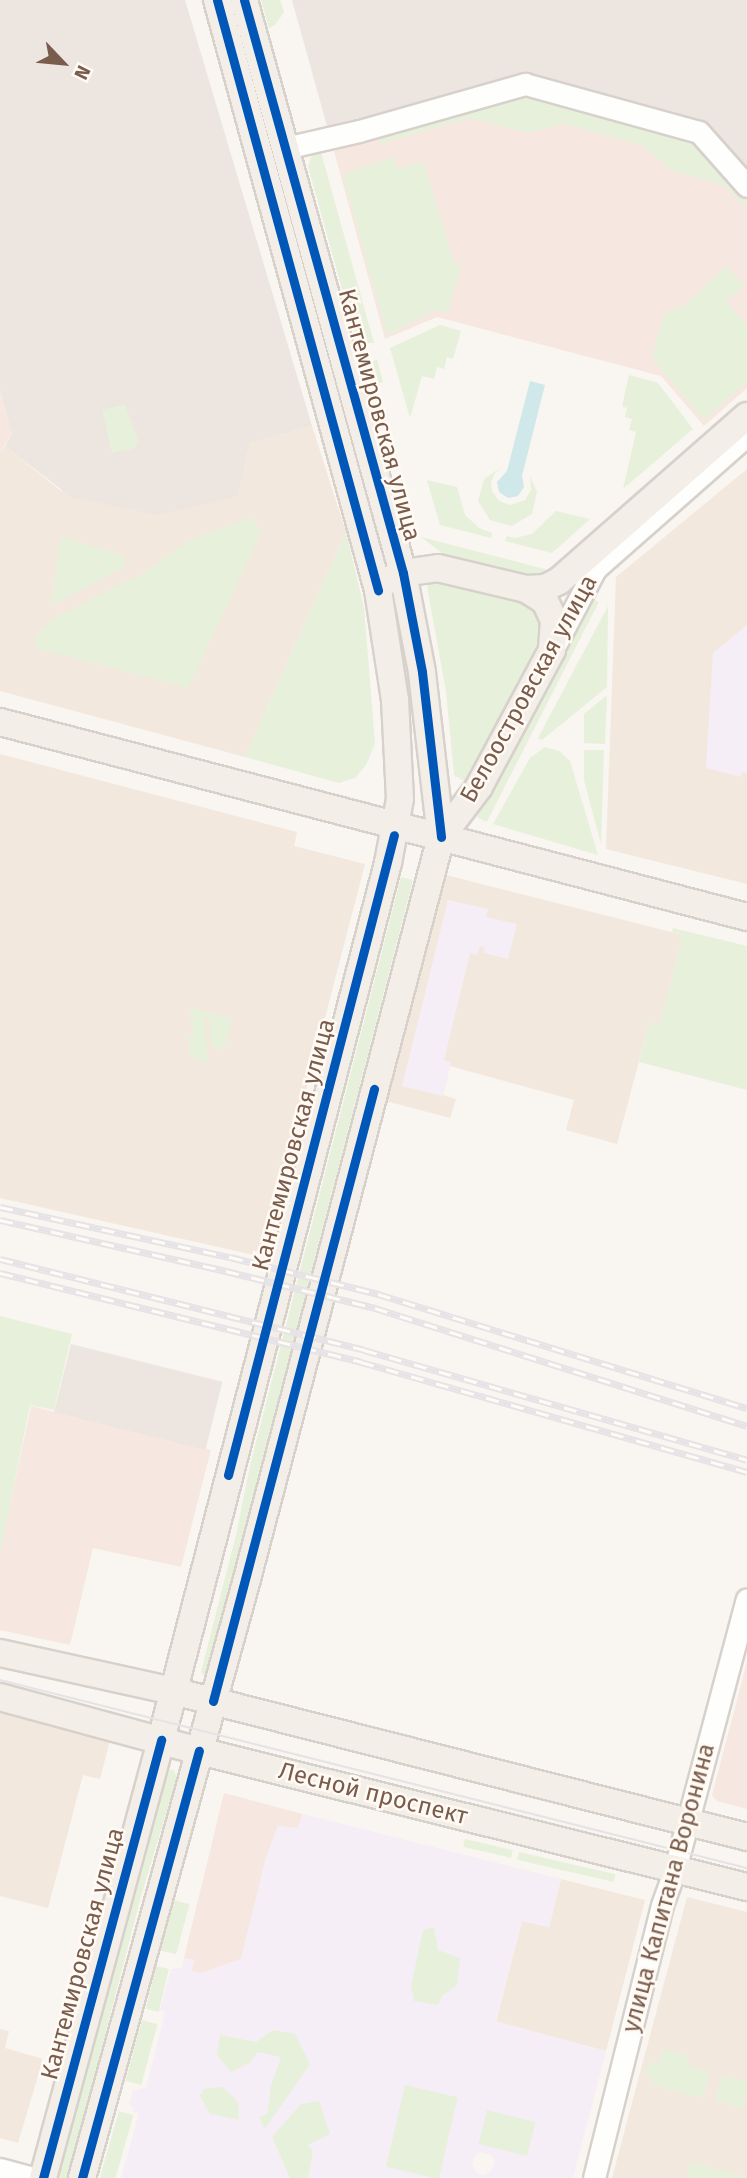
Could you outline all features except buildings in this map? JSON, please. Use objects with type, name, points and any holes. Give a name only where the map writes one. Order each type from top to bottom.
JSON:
[{"type":"main road","name":"Кантемировская улица","points":[[43,2178],[161,1740],[395,830],[400,799],[399,747],[378,590],[217,0]]},
{"type":"main road","name":"Кантемировская улица","points":[[82,2178],[213,1701],[440,842],[422,672],[402,573],[244,0]]},
{"type":"main road","name":"Белоостровская улица","points":[[526,589],[545,588],[558,581],[747,416]]},
{"type":"main road","points":[[378,590],[402,573],[438,568],[526,589],[550,607],[554,620],[552,650]]},
{"type":"main road","name":"Белоостровская улица","points":[[440,842],[479,787],[552,650]]},
{"type":"main road","points":[[0,722],[747,927]]},
{"type":"main road","points":[[0,735],[395,830]]},
{"type":"main road","points":[[440,842],[747,917]]},
{"type":"main road","name":"Лесной проспект","points":[[0,1653],[173,1691],[747,1837]]},
{"type":"main road","name":"Лесной проспект","points":[[0,1696],[199,1751],[747,1887]]},
{"type":"street","points":[[285,148],[359,131],[525,84],[699,132],[747,186]]},
{"type":"street","name":"Белоостровская улица","points":[[552,650],[595,569],[747,435]]},
{"type":"street","name":"улица Капитана Воронина","points":[[593,2178],[662,1905],[688,1823],[747,1599]]},
{"type":"street","points":[[0,2169],[33,2178]]},
{"type":"shaded area","points":[[0,0],[185,0],[312,426],[250,443],[238,496],[158,515],[71,497],[5,446],[12,434],[0,390]]},
{"type":"shaded area","points":[[292,0],[747,0],[747,174],[703,125],[525,77],[327,126]]},
{"type":"shaded area","points":[[530,93],[691,138],[747,198],[747,388],[704,426],[661,376],[437,317],[385,339],[334,151]]},
{"type":"shaded area","points":[[0,390],[12,434],[0,452]]},
{"type":"shaded area","points":[[312,426],[346,532],[245,757],[0,691],[0,452],[5,446],[61,491],[238,496],[250,443]]},
{"type":"shaded area","points":[[747,469],[747,884],[606,849],[616,577]]},
{"type":"shaded area","points":[[747,625],[747,773],[742,772],[741,777],[706,768],[713,653]]},
{"type":"shaded area","points":[[0,754],[297,832],[294,846],[365,864],[269,1233],[254,1255],[0,1198]]},
{"type":"shaded area","points":[[446,875],[683,935],[660,1025],[649,1023],[617,1144],[566,1130],[574,1100],[450,1066],[443,1095],[456,1099],[450,1118],[386,1101]]},
{"type":"shaded area","points":[[448,900],[488,909],[486,917],[517,924],[508,959],[484,953],[485,948],[480,946],[477,955],[470,953],[444,1060],[451,1062],[443,1096],[402,1086]]},
{"type":"shaded area","points":[[71,1344],[222,1382],[205,1450],[54,1412]]},
{"type":"shaded area","points":[[31,1406],[211,1450],[181,1567],[93,1548],[70,1645],[0,1630],[0,1552]]},
{"type":"shaded area","points":[[747,1662],[747,1809],[717,1801],[712,1795]]},
{"type":"shaded area","points":[[0,1713],[110,1740],[100,1779],[83,1775],[48,1908],[0,1896]]},
{"type":"shaded area","points":[[224,1793],[303,1814],[298,1829],[278,1826],[266,1858],[241,1959],[202,1973],[191,1971],[194,1960],[184,1958]]},
{"type":"shaded area","points":[[303,1814],[561,1879],[549,1927],[522,1921],[496,2021],[606,2051],[573,2178],[121,2178],[139,2113],[132,2111],[133,2107],[129,2105],[133,2090],[146,2088],[165,2012],[160,2010],[171,1969],[182,1968],[184,1958],[194,1960],[192,1971],[202,1973],[241,1959],[266,1858],[278,1826],[298,1828]],"holes":[[[481,2152],[492,2156],[495,2163],[490,2172],[483,2175],[476,2172],[472,2163],[475,2156]]]},
{"type":"shaded area","points":[[561,1879],[645,1900],[606,2051],[496,2022],[522,1921],[549,1927]]},
{"type":"shaded area","points":[[687,1897],[747,1912],[747,2178],[612,2178]]},
{"type":"shaded area","points":[[0,2029],[9,2031],[5,2048],[43,2059],[18,2143],[0,2138]]},
{"type":"green space","points":[[261,0],[280,0],[284,12],[275,25],[269,28]]},
{"type":"green space","points":[[530,96],[689,141],[747,202],[747,209],[724,185],[672,171],[642,145],[563,124],[528,133],[470,118],[380,144],[378,138]]},
{"type":"green space","points":[[320,149],[374,343],[357,343],[308,166],[313,152]]},
{"type":"green space","points":[[393,157],[398,169],[423,161],[454,263],[461,265],[448,313],[436,310],[387,335],[343,174]]},
{"type":"green space","points":[[726,266],[744,285],[726,302],[747,325],[747,382],[704,420],[652,359],[663,316],[677,306],[681,309]]},
{"type":"green space","points":[[440,325],[461,331],[453,359],[447,357],[444,369],[437,367],[434,379],[422,376],[410,418],[390,348]]},
{"type":"green space","points":[[377,359],[383,382],[370,387],[363,367]]},
{"type":"green space","points":[[629,375],[658,383],[693,429],[623,489],[636,432],[629,430],[632,419],[625,417],[627,408],[622,406]]},
{"type":"green space","points":[[125,404],[138,441],[135,448],[112,453],[102,410]]},
{"type":"green space","points":[[503,466],[495,473],[491,482],[492,491],[499,501],[510,505],[525,500],[531,490],[530,476],[537,492],[532,514],[512,526],[490,520],[478,501],[484,479]]},
{"type":"green space","points":[[427,480],[457,487],[465,515],[479,528],[492,533],[491,538],[440,525]]},
{"type":"green space","points":[[556,511],[590,519],[552,553],[505,541],[507,536],[515,538],[532,534]]},
{"type":"green space","points":[[253,517],[261,533],[188,688],[36,648],[36,635],[53,619],[144,573],[189,541]]},
{"type":"green space","points":[[346,532],[364,608],[375,743],[366,765],[355,778],[339,783],[245,757]]},
{"type":"green space","points":[[61,536],[124,556],[125,566],[51,606]]},
{"type":"green space","points":[[421,537],[545,569],[545,574],[532,577],[442,553]]},
{"type":"green space","points":[[432,580],[536,607],[545,630],[466,780],[454,775],[446,691],[427,587]]},
{"type":"green space","points":[[589,597],[599,602],[487,822],[477,817]]},
{"type":"green space","points":[[608,606],[607,687],[542,740],[538,738]]},
{"type":"green space","points":[[607,695],[605,744],[584,743],[584,714]]},
{"type":"green space","points":[[545,747],[559,751],[570,761],[598,855],[493,824],[530,758]]},
{"type":"green space","points":[[584,750],[604,750],[601,844],[584,780]]},
{"type":"green space","points":[[401,877],[413,880],[207,1673],[204,1675],[201,1672],[236,1535],[250,1466]]},
{"type":"green space","points":[[673,928],[747,946],[747,1090],[639,1062],[649,1022],[660,1024],[683,935],[672,932]]},
{"type":"green space","points":[[190,1008],[232,1019],[224,1050],[212,1047],[209,1018],[204,1017],[208,1062],[190,1057],[188,1036],[193,1037]]},
{"type":"green space","points":[[0,1316],[72,1334],[54,1410],[30,1405],[0,1555]]},
{"type":"green space","points":[[173,1769],[177,1777],[141,1896],[68,2178],[55,2178],[165,1773]]},
{"type":"green space","points":[[465,1839],[513,1850],[511,1858],[463,1847]]},
{"type":"green space","points":[[519,1852],[615,1874],[614,1882],[517,1860]]},
{"type":"green space","points":[[174,1900],[189,1904],[176,1954],[161,1950]]},
{"type":"green space","points":[[434,1927],[438,1950],[460,1958],[457,1985],[442,1996],[438,2005],[414,2001],[411,1986],[423,1930]]},
{"type":"green space","points":[[156,1966],[169,1969],[159,2012],[146,2009]]},
{"type":"green space","points":[[142,2020],[157,2024],[141,2085],[126,2081]]},
{"type":"green space","points":[[273,2030],[295,2034],[310,2064],[265,2129],[259,2117],[267,2114],[271,2086],[281,2057],[257,2052],[251,2062],[231,2072],[217,2055],[220,2035],[256,2042]]},
{"type":"green space","points":[[662,2049],[689,2056],[687,2066],[710,2072],[703,2098],[653,2085],[654,2079],[645,2077],[648,2062],[659,2064]]},
{"type":"green space","points":[[722,2075],[747,2082],[744,2108],[715,2101]]},
{"type":"green space","points":[[405,2085],[458,2097],[439,2178],[386,2167]]},
{"type":"green space","points":[[223,2087],[238,2102],[239,2120],[210,2114],[200,2096],[204,2089]]},
{"type":"green space","points":[[319,2101],[330,2134],[308,2145],[313,2151],[308,2178],[290,2178],[272,2137],[301,2104]]},
{"type":"green space","points":[[487,2110],[536,2122],[527,2156],[479,2144]]},
{"type":"green space","points":[[119,2111],[133,2115],[115,2178],[100,2177]]},
{"type":"green space","points":[[690,2162],[747,2177],[747,2178],[686,2178]]},
{"type":"water","points":[[530,381],[545,385],[522,476],[524,487],[518,496],[508,498],[499,492],[497,482],[507,471]]},
{"type":"tram line","points":[[0,1680],[747,1868]]},
{"type":"railway","points":[[0,1207],[230,1257],[378,1294],[747,1408]]},
{"type":"railway","points":[[0,1220],[375,1308],[747,1426]]},
{"type":"railway","points":[[0,1259],[364,1350],[747,1460]]},
{"type":"railway","points":[[0,1273],[361,1362],[747,1472]]},
{"type":"cycle path","points":[[217,0],[378,590]]},
{"type":"cycle path","points":[[244,0],[403,573],[422,672],[441,837]]},
{"type":"cycle path","points":[[228,1475],[394,835]]},
{"type":"cycle path","points":[[213,1701],[374,1089]]},
{"type":"cycle path","points":[[43,2178],[161,1740]]},
{"type":"cycle path","points":[[82,2178],[199,1751]]}]
